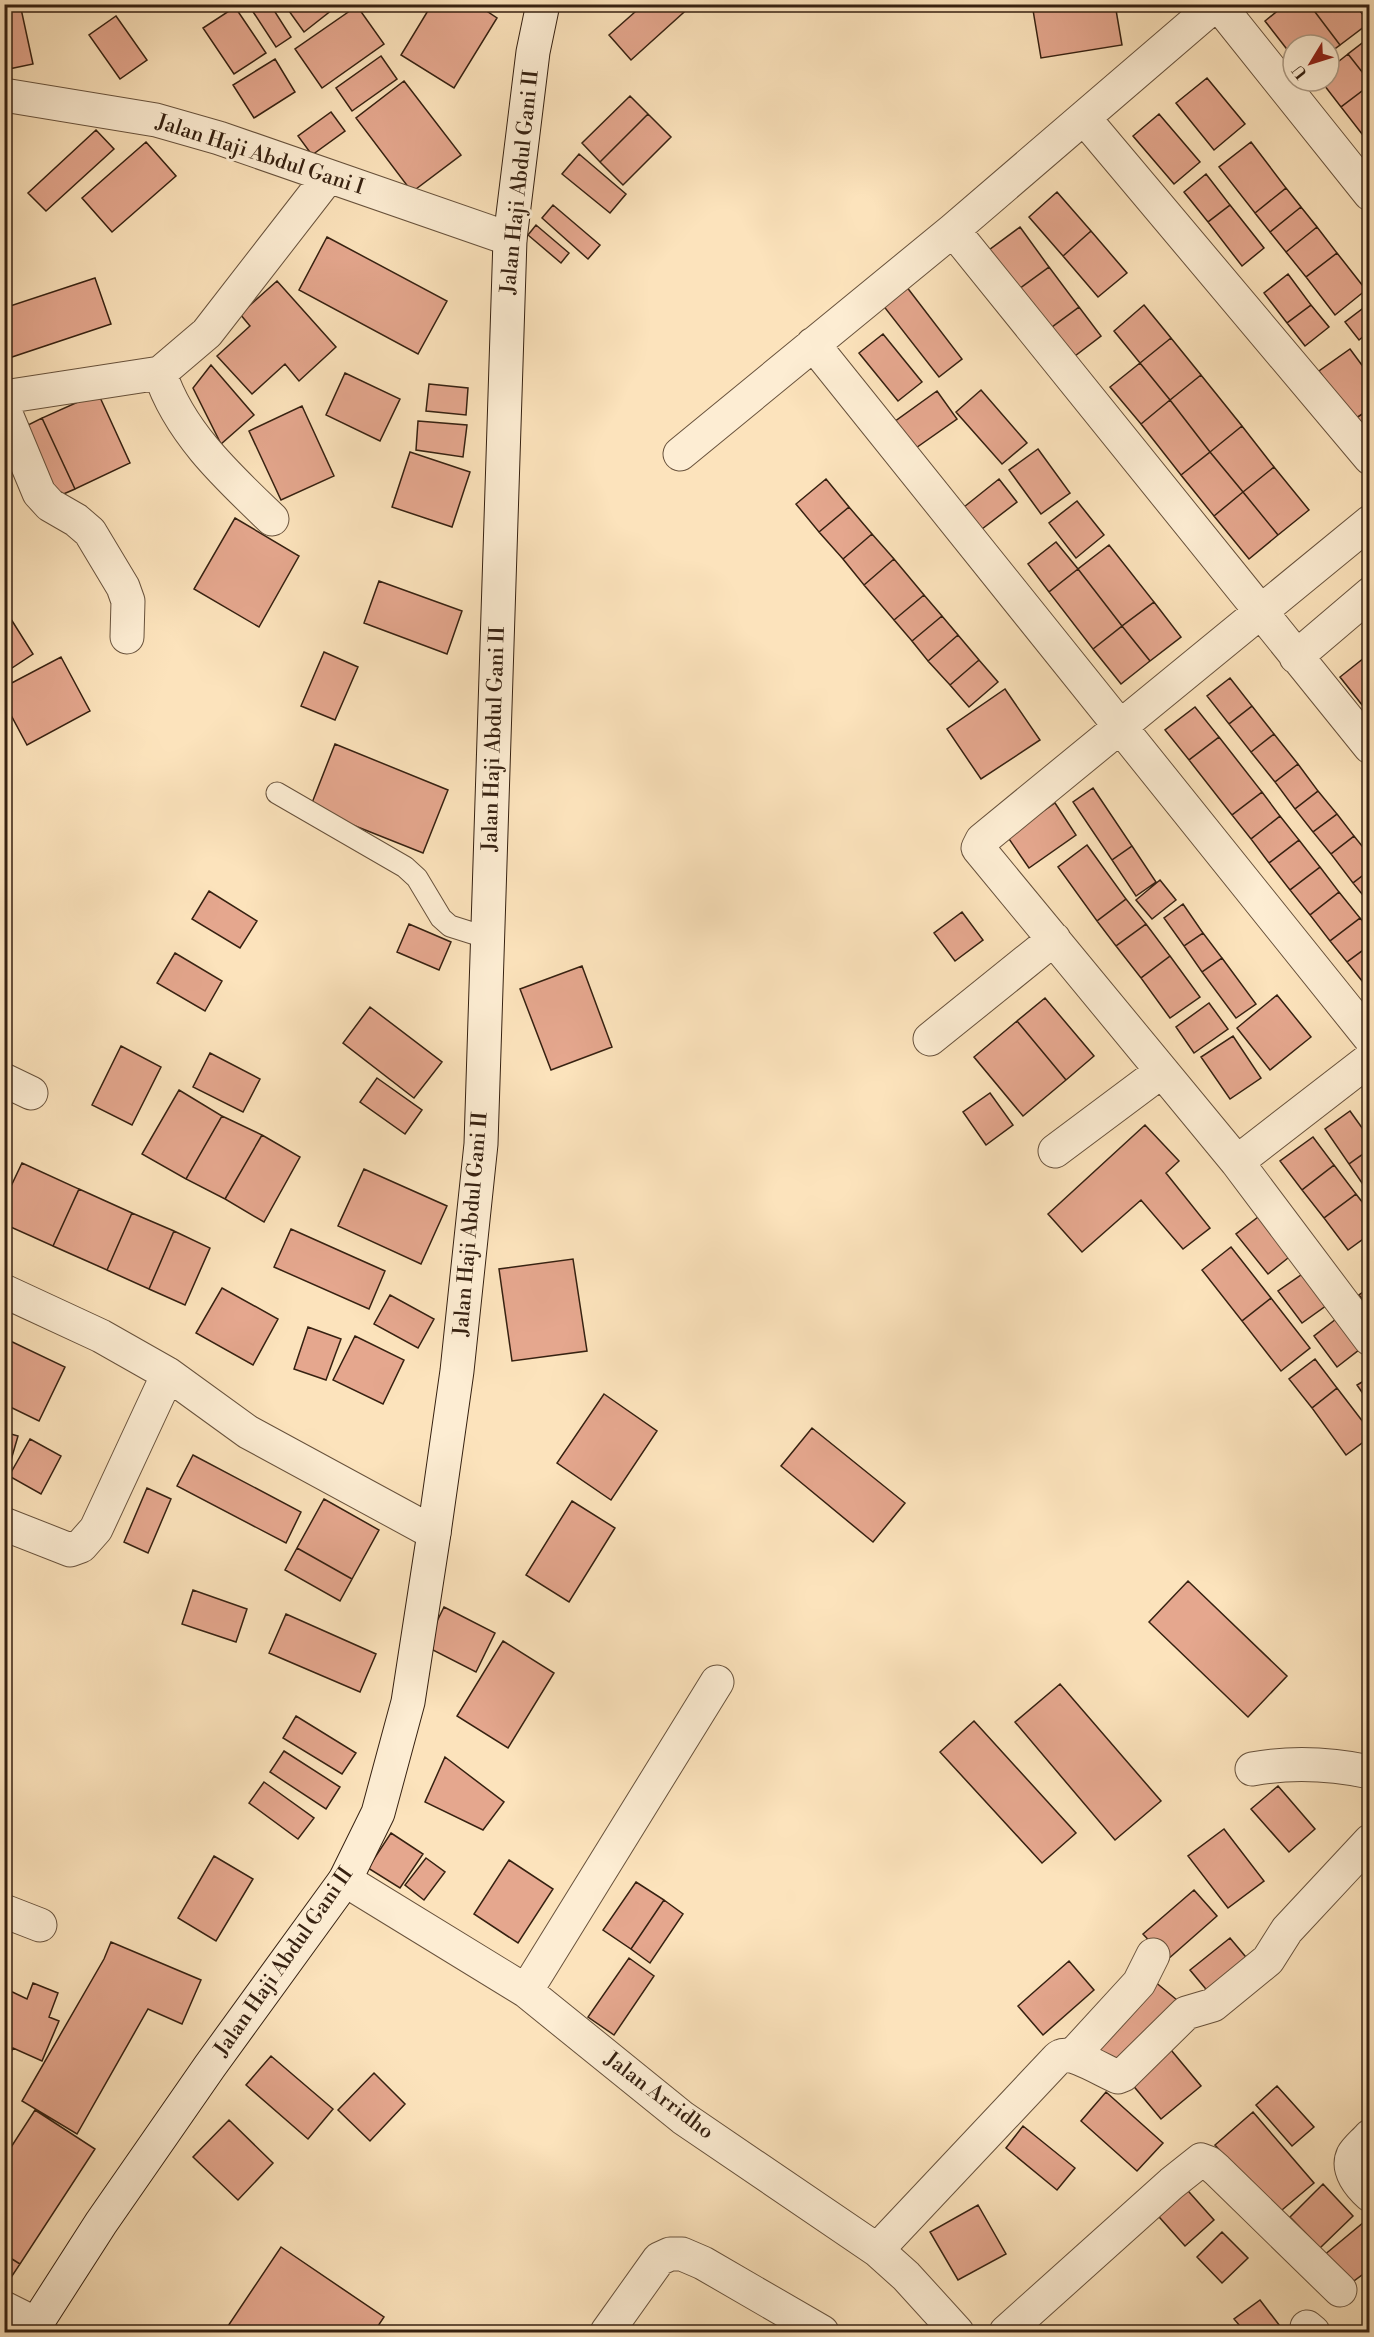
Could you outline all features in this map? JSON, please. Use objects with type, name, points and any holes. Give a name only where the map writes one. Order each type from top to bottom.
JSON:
[{"type":"street","name":"Jalan Haji Abdul Gani II","points":[[33,2328],[101,2223],[203,2076],[345,1880],[378,1813],[408,1702],[456,1371],[481,1144],[510,239],[533,52],[543,4]]},
{"type":"street","points":[[680,454],[953,230],[1217,4],[1370,194]]},
{"type":"street","name":"Jalan Haji Abdul Gani I","points":[[4,95],[156,120],[262,152],[510,239]]},
{"type":"street","points":[[1084,118],[1370,458]]},
{"type":"street","points":[[4,397],[160,373],[207,333],[328,177]]},
{"type":"street","points":[[953,230],[1370,747]]},
{"type":"street","points":[[813,344],[1370,1038]]},
{"type":"street","points":[[160,373],[166,393],[191,432],[228,477],[272,519]]},
{"type":"street","points":[[4,409],[39,493],[50,505],[90,531],[123,587],[128,601],[127,637]]},
{"type":"street","points":[[1370,522],[979,844],[980,851],[1237,1162],[1370,1339]]},
{"type":"street","points":[[1296,657],[1370,594]]},
{"type":"street","points":[[930,1039],[1054,939]]},
{"type":"street","points":[[1237,1162],[1370,1059]]},
{"type":"street","points":[[1055,1150],[1162,1071]]},
{"type":"street","points":[[4,1291],[101,1336],[168,1374],[248,1432],[434,1533]]},
{"type":"street","points":[[4,1524],[70,1550],[81,1546],[96,1529],[168,1374]]},
{"type":"street","points":[[526,1991],[717,1682]]},
{"type":"street","points":[[1252,1768],[1305,1765],[1370,1772]]},
{"type":"street","points":[[877,2250],[1062,2055],[1073,2055],[1101,2071],[1118,2077],[1123,2075],[1186,2013],[1213,2005],[1268,1960],[1287,1930],[1370,1841]]},
{"type":"street","name":"Jalan Arridho","points":[[345,1880],[526,1991],[683,2118],[877,2250],[906,2276],[957,2332]]},
{"type":"street","points":[[4,1911],[40,1925]]},
{"type":"street","points":[[1073,2055],[1139,1983],[1154,1955]]},
{"type":"street","points":[[1370,2136],[1352,2156],[1352,2166],[1356,2180],[1370,2195]]},
{"type":"street","points":[[1006,2332],[1172,2183],[1202,2160],[1217,2170],[1340,2290]]},
{"type":"street","points":[[607,2332],[659,2259],[670,2254],[682,2254],[703,2263],[822,2332]]},
{"type":"street","points":[[4,2308],[33,2328]]},
{"type":"lane","points":[[277,792],[405,867],[417,878],[441,918],[450,926],[488,938]]},
{"type":"building","points":[[4,4],[20,4],[33,64],[4,70]]},
{"type":"building","points":[[248,4],[270,4],[291,37],[276,47]]},
{"type":"building","points":[[284,4],[336,4],[337,6],[304,32]]},
{"type":"building","points":[[432,4],[476,4],[497,18],[454,88],[401,55]]},
{"type":"building","points":[[644,4],[693,4],[631,60],[609,35]]},
{"type":"building","points":[[1032,4],[1115,4],[1122,45],[1041,58]]},
{"type":"building","points":[[1286,4],[1309,4],[1331,33],[1281,33],[1281,42],[1265,21]]},
{"type":"building","points":[[1309,4],[1355,4],[1369,23],[1341,44],[1341,33],[1331,33]]},
{"type":"building","points":[[357,6],[384,44],[322,88],[295,49]]},
{"type":"building","points":[[235,7],[266,53],[234,74],[203,28]]},
{"type":"building","points":[[116,16],[147,60],[120,79],[89,35]]},
{"type":"building","points":[[1370,37],[1370,82],[1348,54]]},
{"type":"building","points":[[1348,54],[1370,85],[1341,107],[1330,93],[1341,93],[1341,60]]},
{"type":"building","points":[[381,56],[397,79],[352,111],[336,88]]},
{"type":"building","points":[[275,59],[295,92],[254,118],[233,85]]},
{"type":"building","points":[[1207,78],[1245,124],[1214,150],[1176,103]]},
{"type":"building","points":[[404,81],[461,155],[412,192],[356,118]]},
{"type":"building","points":[[1370,85],[1370,128],[1362,134],[1341,107]]},
{"type":"building","points":[[630,96],[648,114],[600,162],[582,143]]},
{"type":"building","points":[[331,112],[345,131],[312,155],[298,136]]},
{"type":"building","points":[[648,114],[671,137],[623,185],[600,162]]},
{"type":"building","points":[[1159,114],[1200,162],[1174,184],[1133,136]]},
{"type":"building","points":[[96,130],[114,149],[46,211],[28,193]]},
{"type":"building","points":[[146,142],[176,176],[112,232],[82,198]]},
{"type":"building","points":[[1251,142],[1286,188],[1255,213],[1219,167]]},
{"type":"building","points":[[579,154],[626,194],[610,213],[562,174]]},
{"type":"building","points":[[1206,174],[1230,205],[1208,222],[1184,192]]},
{"type":"building","points":[[1286,188],[1301,207],[1270,232],[1255,213]]},
{"type":"building","points":[[1057,192],[1091,231],[1063,256],[1029,217]]},
{"type":"building","points":[[553,205],[600,245],[588,259],[542,218]]},
{"type":"building","points":[[1230,205],[1264,248],[1242,266],[1208,222]]},
{"type":"building","points":[[1301,207],[1317,227],[1286,252],[1270,232]]},
{"type":"building","points":[[536,225],[569,253],[561,263],[528,235]]},
{"type":"building","points":[[1020,227],[1049,267],[1019,289],[989,250]]},
{"type":"building","points":[[1317,227],[1337,253],[1306,277],[1286,252]]},
{"type":"building","points":[[1091,231],[1127,273],[1098,297],[1063,256]]},
{"type":"building","points":[[327,237],[447,301],[418,354],[299,290]]},
{"type":"building","points":[[1337,253],[1366,290],[1335,315],[1306,277]]},
{"type":"building","points":[[1049,267],[1079,307],[1048,330],[1019,289]]},
{"type":"building","points":[[1288,274],[1311,305],[1287,323],[1264,293]]},
{"type":"building","points":[[95,278],[111,324],[9,358],[4,346],[4,308]]},
{"type":"building","points":[[277,281],[336,347],[299,381],[285,364],[252,394],[217,356],[250,326],[240,314]]},
{"type":"building","points":[[906,286],[962,359],[939,377],[882,304]]},
{"type":"building","points":[[1144,305],[1171,338],[1140,363],[1114,331]]},
{"type":"building","points":[[1311,305],[1329,327],[1305,346],[1287,323]]},
{"type":"building","points":[[1366,306],[1370,310],[1370,331],[1359,340],[1345,322]]},
{"type":"building","points":[[1079,307],[1101,336],[1071,359],[1048,330]]},
{"type":"building","points":[[883,334],[922,382],[898,401],[859,353]]},
{"type":"building","points":[[1171,338],[1201,375],[1170,400],[1140,363]]},
{"type":"building","points":[[1350,349],[1370,376],[1370,409],[1353,420],[1319,371]]},
{"type":"building","points":[[1140,363],[1170,400],[1141,424],[1110,387]]},
{"type":"building","points":[[211,365],[254,415],[221,444],[193,388]]},
{"type":"building","points":[[345,373],[400,399],[380,441],[326,415]]},
{"type":"building","points":[[1201,375],[1242,426],[1210,452],[1170,400]]},
{"type":"building","points":[[429,384],[468,388],[466,415],[426,411]]},
{"type":"building","points":[[981,390],[1027,443],[1002,464],[956,412]]},
{"type":"building","points":[[937,391],[957,419],[913,450],[894,422]]},
{"type":"building","points":[[98,393],[130,463],[75,489],[42,418]]},
{"type":"building","points":[[1170,400],[1210,452],[1181,475],[1141,424]]},
{"type":"building","points":[[302,406],[334,476],[281,500],[249,431]]},
{"type":"building","points":[[1370,409],[1370,443],[1353,420]]},
{"type":"building","points":[[42,418],[75,489],[52,499],[20,429]]},
{"type":"building","points":[[418,421],[467,425],[463,457],[416,450]]},
{"type":"building","points":[[1242,426],[1274,467],[1243,492],[1210,452]]},
{"type":"building","points":[[1038,449],[1070,493],[1041,514],[1009,470]]},
{"type":"building","points":[[410,452],[470,472],[452,527],[392,507]]},
{"type":"building","points":[[1210,452],[1243,492],[1214,516],[1181,475]]},
{"type":"building","points":[[1274,467],[1309,510],[1278,535],[1243,492]]},
{"type":"building","points":[[826,479],[849,507],[819,532],[796,504]]},
{"type":"building","points":[[999,479],[1017,502],[982,529],[964,507]]},
{"type":"building","points":[[1243,492],[1278,535],[1249,559],[1214,516]]},
{"type":"building","points":[[1077,501],[1104,535],[1076,558],[1049,523]]},
{"type":"building","points":[[849,507],[872,534],[843,559],[819,532]]},
{"type":"building","points":[[235,518],[299,556],[259,627],[194,589]]},
{"type":"building","points":[[872,534],[894,559],[864,585],[843,559]]},
{"type":"building","points":[[1056,542],[1078,569],[1049,592],[1028,564]]},
{"type":"building","points":[[1109,545],[1154,602],[1122,626],[1078,569]]},
{"type":"building","points":[[894,559],[924,595],[894,620],[864,585]]},
{"type":"building","points":[[1078,569],[1122,626],[1093,649],[1049,592]]},
{"type":"building","points":[[379,581],[462,611],[447,654],[364,623]]},
{"type":"building","points":[[924,595],[942,616],[912,641],[894,620]]},
{"type":"building","points":[[1154,602],[1181,637],[1150,661],[1122,626]]},
{"type":"building","points":[[4,608],[33,654],[6,672],[4,668]]},
{"type":"building","points":[[942,616],[958,635],[928,661],[912,641]]},
{"type":"building","points":[[1122,626],[1150,661],[1121,684],[1093,649]]},
{"type":"building","points":[[958,635],[979,660],[950,685],[928,661]]},
{"type":"building","points":[[324,652],[358,667],[335,720],[301,706]]},
{"type":"building","points":[[1370,655],[1370,715],[1340,677]]},
{"type":"building","points":[[61,657],[90,711],[27,745],[4,702],[4,687]]},
{"type":"building","points":[[979,660],[998,682],[969,707],[950,685]]},
{"type":"building","points":[[1230,678],[1252,706],[1229,724],[1207,696]]},
{"type":"building","points":[[1005,689],[1040,740],[981,779],[947,729]]},
{"type":"building","points":[[1252,706],[1274,734],[1251,752],[1229,724]]},
{"type":"building","points":[[1195,707],[1219,737],[1189,760],[1165,730]]},
{"type":"building","points":[[1274,734],[1298,764],[1275,782],[1251,752]]},
{"type":"building","points":[[1219,737],[1262,792],[1232,815],[1189,760]]},
{"type":"building","points":[[335,744],[448,790],[423,853],[310,808]]},
{"type":"building","points":[[1298,764],[1318,791],[1295,809],[1275,782]]},
{"type":"building","points":[[1093,788],[1132,846],[1112,860],[1073,802]]},
{"type":"building","points":[[1318,791],[1337,814],[1313,832],[1295,809]]},
{"type":"building","points":[[1262,792],[1280,816],[1251,839],[1232,815]]},
{"type":"building","points":[[1055,803],[1076,835],[1029,868],[1007,836]]},
{"type":"building","points":[[1337,814],[1354,836],[1331,854],[1313,832]]},
{"type":"building","points":[[1280,816],[1299,840],[1269,863],[1251,839]]},
{"type":"building","points":[[1354,836],[1370,856],[1370,870],[1353,883],[1331,854]]},
{"type":"building","points":[[1299,840],[1320,867],[1290,890],[1269,863]]},
{"type":"building","points":[[1087,845],[1126,899],[1097,921],[1058,867]]},
{"type":"building","points":[[1132,846],[1156,882],[1136,896],[1112,860]]},
{"type":"building","points":[[1320,867],[1339,892],[1310,915],[1290,890]]},
{"type":"building","points":[[1370,870],[1370,904],[1353,883]]},
{"type":"building","points":[[1160,880],[1176,900],[1152,919],[1136,900]]},
{"type":"building","points":[[209,891],[257,921],[240,948],[192,919]]},
{"type":"building","points":[[1339,892],[1360,918],[1330,941],[1310,915]]},
{"type":"building","points":[[1126,899],[1146,924],[1116,946],[1097,921]]},
{"type":"building","points":[[1183,904],[1203,933],[1184,946],[1164,918]]},
{"type":"building","points":[[962,912],[983,940],[955,961],[934,933]]},
{"type":"building","points":[[1360,918],[1370,930],[1370,945],[1347,962],[1330,941]]},
{"type":"building","points":[[409,924],[451,942],[439,970],[397,952]]},
{"type":"building","points":[[1146,924],[1170,956],[1141,978],[1116,946]]},
{"type":"building","points":[[1203,933],[1222,958],[1202,972],[1184,946]]},
{"type":"building","points":[[1370,945],[1370,991],[1347,962]]},
{"type":"building","points":[[175,953],[222,981],[205,1011],[157,983]]},
{"type":"building","points":[[1170,956],[1200,997],[1170,1018],[1141,978]]},
{"type":"building","points":[[1222,958],[1256,1004],[1236,1018],[1202,972]]},
{"type":"building","points":[[582,966],[612,1047],[551,1070],[520,989]]},
{"type":"building","points":[[1277,995],[1311,1037],[1270,1070],[1237,1028]]},
{"type":"building","points":[[1045,998],[1094,1056],[1066,1080],[1017,1021]]},
{"type":"building","points":[[1209,1003],[1228,1029],[1194,1053],[1176,1027]]},
{"type":"building","points":[[370,1007],[442,1062],[414,1098],[343,1043]]},
{"type":"building","points":[[1017,1021],[1066,1080],[1023,1116],[974,1057]]},
{"type":"building","points":[[1233,1036],[1261,1078],[1230,1099],[1201,1057]]},
{"type":"building","points":[[121,1046],[161,1067],[132,1125],[92,1105]]},
{"type":"building","points":[[210,1053],[260,1079],[243,1112],[193,1087]]},
{"type":"building","points":[[377,1078],[422,1110],[405,1134],[360,1102]]},
{"type":"building","points":[[179,1090],[222,1116],[186,1179],[142,1154]]},
{"type":"building","points":[[990,1093],[1013,1125],[986,1145],[963,1112]]},
{"type":"building","points":[[1350,1111],[1370,1139],[1370,1149],[1349,1164],[1325,1129]]},
{"type":"building","points":[[222,1116],[262,1135],[225,1199],[186,1179]]},
{"type":"building","points":[[1145,1125],[1179,1161],[1166,1173],[1210,1228],[1183,1249],[1141,1200],[1082,1252],[1048,1214]]},
{"type":"building","points":[[262,1135],[300,1157],[264,1222],[225,1199]]},
{"type":"building","points":[[1313,1137],[1334,1165],[1302,1190],[1280,1161]]},
{"type":"building","points":[[1370,1149],[1370,1178],[1362,1183],[1349,1164]]},
{"type":"building","points":[[22,1163],[79,1189],[53,1246],[4,1224],[4,1201]]},
{"type":"building","points":[[1334,1165],[1356,1194],[1324,1218],[1302,1190]]},
{"type":"building","points":[[364,1169],[447,1206],[421,1264],[338,1226]]},
{"type":"building","points":[[79,1189],[132,1213],[107,1270],[53,1246]]},
{"type":"building","points":[[1356,1194],[1370,1212],[1370,1234],[1348,1250],[1324,1218]]},
{"type":"building","points":[[132,1213],[174,1231],[149,1289],[107,1270]]},
{"type":"building","points":[[1262,1214],[1293,1254],[1268,1274],[1236,1234]]},
{"type":"building","points":[[291,1229],[385,1271],[369,1309],[274,1267]]},
{"type":"building","points":[[174,1231],[210,1248],[185,1305],[149,1289]]},
{"type":"building","points":[[1231,1247],[1271,1298],[1242,1321],[1202,1270]]},
{"type":"building","points":[[573,1259],[587,1351],[512,1361],[499,1269]]},
{"type":"building","points":[[1311,1268],[1334,1300],[1302,1323],[1278,1291]]},
{"type":"building","points":[[1370,1287],[1370,1309],[1359,1295]]},
{"type":"building","points":[[222,1288],[278,1319],[253,1365],[196,1333]]},
{"type":"building","points":[[390,1295],[434,1319],[418,1348],[374,1324]]},
{"type":"building","points":[[1271,1298],[1310,1348],[1281,1371],[1242,1321]]},
{"type":"building","points":[[1340,1316],[1364,1346],[1337,1367],[1314,1336]]},
{"type":"building","points":[[308,1327],[341,1339],[326,1380],[294,1369]]},
{"type":"building","points":[[355,1336],[404,1360],[383,1404],[333,1380]]},
{"type":"building","points":[[4,1338],[65,1367],[39,1421],[4,1404]]},
{"type":"building","points":[[1315,1359],[1337,1388],[1312,1408],[1289,1379]]},
{"type":"building","points":[[1370,1377],[1370,1404],[1357,1385]]},
{"type":"building","points":[[1337,1388],[1370,1431],[1370,1437],[1346,1455],[1312,1408]]},
{"type":"building","points":[[604,1394],[657,1431],[611,1500],[557,1463]]},
{"type":"building","points":[[812,1428],[905,1503],[873,1542],[781,1466]]},
{"type":"building","points":[[4,1432],[18,1436],[7,1474],[4,1473]]},
{"type":"building","points":[[30,1439],[61,1456],[41,1494],[9,1476]]},
{"type":"building","points":[[193,1455],[301,1512],[286,1543],[177,1486]]},
{"type":"building","points":[[147,1488],[171,1499],[148,1553],[124,1542]]},
{"type":"building","points":[[324,1499],[379,1530],[352,1579],[297,1548]]},
{"type":"building","points":[[572,1501],[615,1528],[569,1602],[526,1575]]},
{"type":"building","points":[[297,1548],[352,1579],[340,1601],[285,1570]]},
{"type":"building","points":[[1188,1581],[1287,1676],[1248,1717],[1149,1622]]},
{"type":"building","points":[[193,1590],[247,1609],[236,1642],[182,1624]]},
{"type":"building","points":[[444,1607],[495,1633],[476,1672],[425,1646]]},
{"type":"building","points":[[286,1614],[376,1654],[360,1692],[269,1653]]},
{"type":"building","points":[[503,1641],[554,1673],[508,1748],[457,1716]]},
{"type":"building","points":[[1060,1684],[1161,1801],[1115,1840],[1015,1722]]},
{"type":"building","points":[[296,1716],[356,1753],[342,1774],[283,1738]]},
{"type":"building","points":[[974,1721],[1076,1833],[1042,1863],[940,1752]]},
{"type":"building","points":[[284,1751],[340,1787],[326,1809],[270,1772]]},
{"type":"building","points":[[445,1757],[504,1802],[483,1830],[425,1802]]},
{"type":"building","points":[[264,1782],[314,1818],[298,1839],[249,1803]]},
{"type":"building","points":[[1278,1786],[1315,1829],[1289,1852],[1251,1809]]},
{"type":"building","points":[[1224,1829],[1264,1881],[1228,1908],[1188,1856]]},
{"type":"building","points":[[391,1833],[423,1854],[400,1888],[368,1868]]},
{"type":"building","points":[[214,1856],[253,1879],[216,1941],[178,1918]]},
{"type":"building","points":[[426,1858],[445,1872],[424,1900],[405,1885]]},
{"type":"building","points":[[509,1860],[553,1889],[518,1943],[474,1914]]},
{"type":"building","points":[[636,1882],[664,1900],[631,1949],[603,1930]]},
{"type":"building","points":[[1194,1890],[1217,1916],[1167,1960],[1143,1934]]},
{"type":"building","points":[[664,1900],[683,1914],[650,1963],[631,1949]]},
{"type":"building","points":[[1230,1938],[1255,1968],[1215,2000],[1190,1970]]},
{"type":"building","points":[[111,1942],[201,1980],[182,2024],[148,2009],[77,2134],[22,2101],[104,1959]]},
{"type":"building","points":[[629,1958],[654,1976],[614,2035],[588,2017]]},
{"type":"building","points":[[1069,1961],[1094,1990],[1043,2035],[1018,2006]]},
{"type":"building","points":[[1148,1976],[1177,2000],[1122,2069],[1092,2045]]},
{"type":"building","points":[[33,1983],[58,1993],[49,2017],[59,2021],[42,2061],[13,2048],[4,2068],[4,1988],[27,1999]]},
{"type":"building","points":[[1166,2044],[1201,2086],[1161,2119],[1126,2077]]},
{"type":"building","points":[[271,2056],[333,2109],[308,2139],[246,2085]]},
{"type":"building","points":[[374,2073],[405,2104],[370,2141],[338,2110]]},
{"type":"building","points":[[1277,2086],[1314,2127],[1292,2146],[1256,2105]]},
{"type":"building","points":[[1106,2092],[1163,2143],[1137,2171],[1081,2121]]},
{"type":"building","points":[[35,2110],[95,2149],[20,2264],[4,2254],[4,2158]]},
{"type":"building","points":[[1253,2112],[1314,2183],[1276,2215],[1215,2145]]},
{"type":"building","points":[[229,2120],[273,2163],[238,2200],[193,2157]]},
{"type":"building","points":[[1023,2126],[1075,2168],[1057,2190],[1006,2148]]},
{"type":"building","points":[[1181,2183],[1214,2220],[1185,2246],[1152,2209]]},
{"type":"building","points":[[1323,2184],[1353,2216],[1320,2248],[1290,2217]]},
{"type":"building","points":[[978,2205],[1006,2254],[958,2280],[930,2232]]},
{"type":"building","points":[[1364,2222],[1370,2228],[1370,2269],[1347,2286],[1323,2256]]},
{"type":"building","points":[[1222,2232],[1248,2258],[1222,2283],[1197,2257]]},
{"type":"building","points":[[281,2247],[384,2317],[374,2332],[224,2332]]},
{"type":"building","points":[[4,2254],[20,2264],[4,2288]]},
{"type":"building","points":[[1260,2300],[1283,2330],[1245,2332],[1234,2319]]}]
